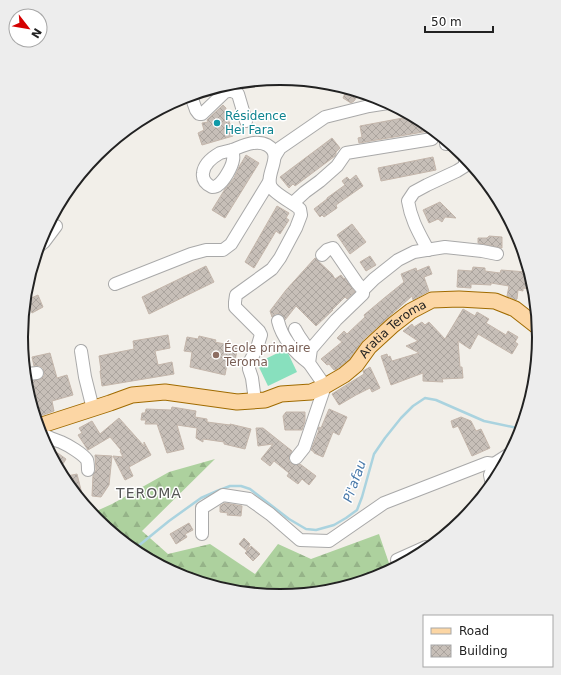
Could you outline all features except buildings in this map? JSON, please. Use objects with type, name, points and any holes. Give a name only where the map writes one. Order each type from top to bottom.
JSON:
[{"type":"main road","name":"Aratia Teroma","points":[[43,425],[132,395],[164,392],[237,402],[265,400],[281,394],[311,392],[344,375],[356,365],[369,347],[393,325],[411,311],[432,300],[459,299],[495,301],[514,309],[532,323]]},
{"type":"street","points":[[230,90],[238,94],[246,121]]},
{"type":"street","points":[[193,101],[196,110],[199,114],[202,114],[227,91]]},
{"type":"street","points":[[115,284],[191,254],[206,250],[223,250],[231,244],[269,182],[275,156],[280,148],[325,117],[378,105]]},
{"type":"street","points":[[293,203],[337,166],[346,153],[432,139]]},
{"type":"street","points":[[232,150],[249,144],[261,142],[268,145],[273,150],[275,156]]},
{"type":"street","points":[[428,250],[415,227],[408,201],[414,192],[457,171],[464,165]]},
{"type":"street","points":[[253,401],[254,393],[249,363],[257,348],[261,335],[259,331],[235,307],[236,295],[272,270],[296,228],[301,215],[300,209],[275,192],[269,182]]},
{"type":"street","points":[[51,233],[56,226]]},
{"type":"street","points":[[309,358],[311,349],[325,331],[363,294],[363,290],[374,279],[398,260],[414,252],[444,247],[497,254]]},
{"type":"street","points":[[322,255],[327,250],[333,248],[357,284],[363,290]]},
{"type":"street","points":[[278,321],[279,328],[292,348],[301,357],[309,358]]},
{"type":"street","points":[[295,329],[325,386],[304,448],[296,458]]},
{"type":"street","points":[[81,352],[85,377],[93,409]]},
{"type":"street","points":[[48,436],[62,442],[81,454],[88,463],[88,470]]},
{"type":"street","points":[[490,477],[494,464],[502,459]]},
{"type":"street","points":[[202,534],[202,508],[223,495],[249,499],[270,514],[300,540],[329,541],[384,503],[487,463],[494,464]]},
{"type":"street","points":[[397,560],[412,553]]},
{"type":"green space","points":[[286,349],[297,372],[268,386],[257,363]]},
{"type":"green space","points":[[215,459],[142,531],[168,554],[210,544],[255,574],[278,544],[311,559],[379,534],[390,565],[362,577],[330,585],[313,588],[280,590],[248,588],[231,585],[199,577],[184,571],[154,556],[127,538],[97,511],[169,472]]},
{"type":"waterway","name":"Pi'afau","points":[[138,546],[201,498],[230,486],[241,486],[250,489],[289,519],[306,529],[316,530],[334,525],[357,510],[374,454],[401,418],[413,406],[425,398],[436,400],[484,421],[516,428]]},
{"type":"place","name":"Résidence Hei Fara","points":[[217,123]]},
{"type":"place","name":"École primaire Teroma","points":[[216,355]]},
{"type":"district","name":"TEROMA","points":[[149,493]]}]
